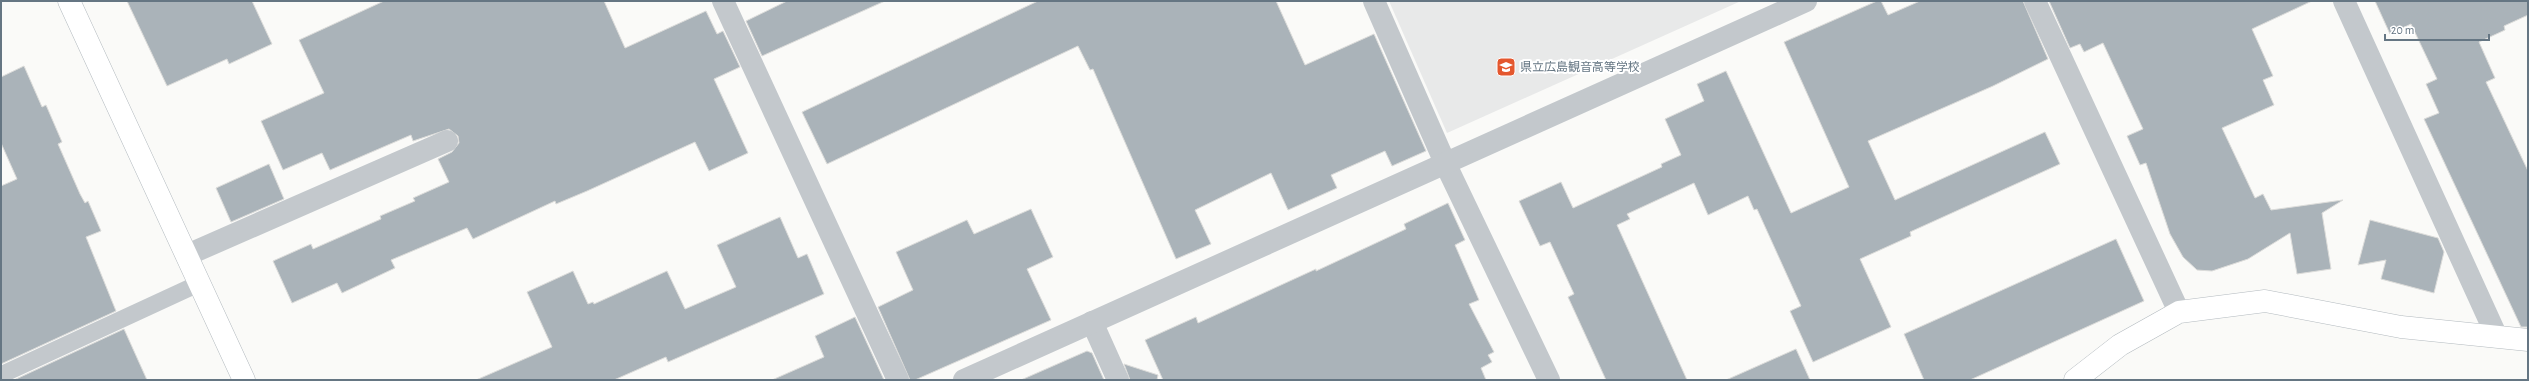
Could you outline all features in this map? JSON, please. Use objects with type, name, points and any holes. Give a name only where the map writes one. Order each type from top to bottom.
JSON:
[{"type":"street","points":[[69,1],[244,380]]},
{"type":"street","points":[[723,1],[898,380]]},
{"type":"street","points":[[1374,1],[1446,165],[1549,380]]},
{"type":"street","points":[[964,380],[1446,165],[1806,1]]},
{"type":"street","points":[[2035,1],[2179,312]]},
{"type":"street","points":[[2344,1],[2497,338]]},
{"type":"street","points":[[187,255],[447,141]]},
{"type":"street","points":[[2076,380],[2120,345],[2179,312],[2264,301],[2402,327],[2528,340]]},
{"type":"street","points":[[1092,322],[1118,380]]},
{"type":"lane","points":[[1,375],[200,283]]},
{"type":"shaded area","name":"県立広島観音高等学校","points":[[1389,1],[1741,1],[1447,133]]},
{"type":"building","points":[[127,1],[252,1],[272,44],[229,64],[227,59],[167,86]]},
{"type":"building","points":[[384,1],[604,1],[625,48],[706,11],[717,34],[723,31],[740,67],[714,79],[748,153],[709,171],[695,142],[587,191],[556,204],[555,201],[473,239],[467,228],[391,260],[395,268],[342,293],[337,283],[292,303],[273,261],[311,244],[313,249],[381,219],[380,216],[415,201],[413,198],[449,182],[438,159],[452,152],[459,143],[458,136],[449,129],[413,141],[411,135],[330,170],[322,153],[283,170],[261,121],[324,93],[299,40]]},
{"type":"building","points":[[787,1],[885,1],[762,56],[746,21]]},
{"type":"building","points":[[1038,1],[1276,1],[1305,65],[1374,34],[1426,151],[1392,166],[1385,151],[1331,175],[1337,188],[1288,210],[1271,173],[1195,210],[1211,244],[1176,259],[1093,69],[1090,70],[1078,46],[827,164],[802,112]]},
{"type":"building","points":[[1877,1],[1881,1],[1888,15],[1920,1],[2023,1],[2048,59],[1993,86],[1868,141],[1895,200],[2045,132],[2060,164],[1910,232],[1911,236],[1860,259],[1891,327],[1813,362],[1790,311],[1801,306],[1757,209],[1754,210],[1748,196],[1708,215],[1694,183],[1627,214],[1630,219],[1617,225],[1687,380],[1606,380],[1568,297],[1574,294],[1550,242],[1540,246],[1519,201],[1561,182],[1573,208],[1662,167],[1661,164],[1681,155],[1665,119],[1704,101],[1697,84],[1726,71],[1791,213],[1849,187],[1784,42]]},
{"type":"building","points":[[2049,1],[2312,1],[2252,29],[2273,76],[2263,80],[2274,105],[2222,128],[2255,198],[2263,194],[2271,210],[2343,200],[2322,213],[2331,269],[2297,274],[2290,233],[2248,259],[2212,271],[2197,270],[2183,257],[2170,234],[2146,163],[2140,165],[2127,136],[2143,129],[2103,43],[2084,52],[2080,44],[2070,48]]},
{"type":"building","points":[[2375,1],[2528,1],[2528,15],[2504,26],[2505,30],[2479,42],[2495,78],[2486,82],[2528,171],[2528,327],[2521,327],[2424,119],[2439,113],[2426,84],[2437,79],[2411,24],[2390,34]]},
{"type":"building","points":[[24,66],[42,107],[46,105],[62,142],[58,144],[80,194],[85,203],[88,201],[101,231],[86,237],[116,311],[1,364],[1,186],[17,179],[1,143],[1,77]]},
{"type":"building","points":[[269,164],[284,199],[231,222],[216,188]]},
{"type":"building","points":[[1448,203],[1465,240],[1455,245],[1479,300],[1469,304],[1494,352],[1488,355],[1492,362],[1481,368],[1486,380],[1163,380],[1145,340],[1196,317],[1198,323],[1316,269],[1316,271],[1406,229],[1404,224]]},
{"type":"building","points":[[1031,209],[1053,257],[1027,269],[1051,320],[915,380],[910,380],[878,307],[913,290],[896,252],[967,220],[974,234]]},
{"type":"building","points":[[780,217],[798,258],[807,254],[824,294],[668,362],[666,357],[614,380],[476,380],[552,347],[527,292],[573,271],[588,304],[593,302],[594,304],[667,271],[685,309],[736,287],[717,245]]},
{"type":"building","points":[[2370,220],[2438,238],[2444,252],[2434,293],[2381,279],[2386,260],[2358,265]]},
{"type":"building","points":[[2116,239],[2144,301],[1970,380],[1924,380],[1904,334]]},
{"type":"building","points":[[855,317],[884,380],[772,380],[824,357],[815,336]]},
{"type":"building","points":[[124,329],[147,380],[14,380]]},
{"type":"building","points":[[1796,349],[1810,380],[1726,380]]},
{"type":"building","points":[[1087,351],[1092,353],[1104,380],[1021,380]]},
{"type":"building","points":[[1124,364],[1158,375],[1157,380],[1130,380]]},
{"type":"place","name":"県立広島観音高等学校","points":[[1506,67]]}]
